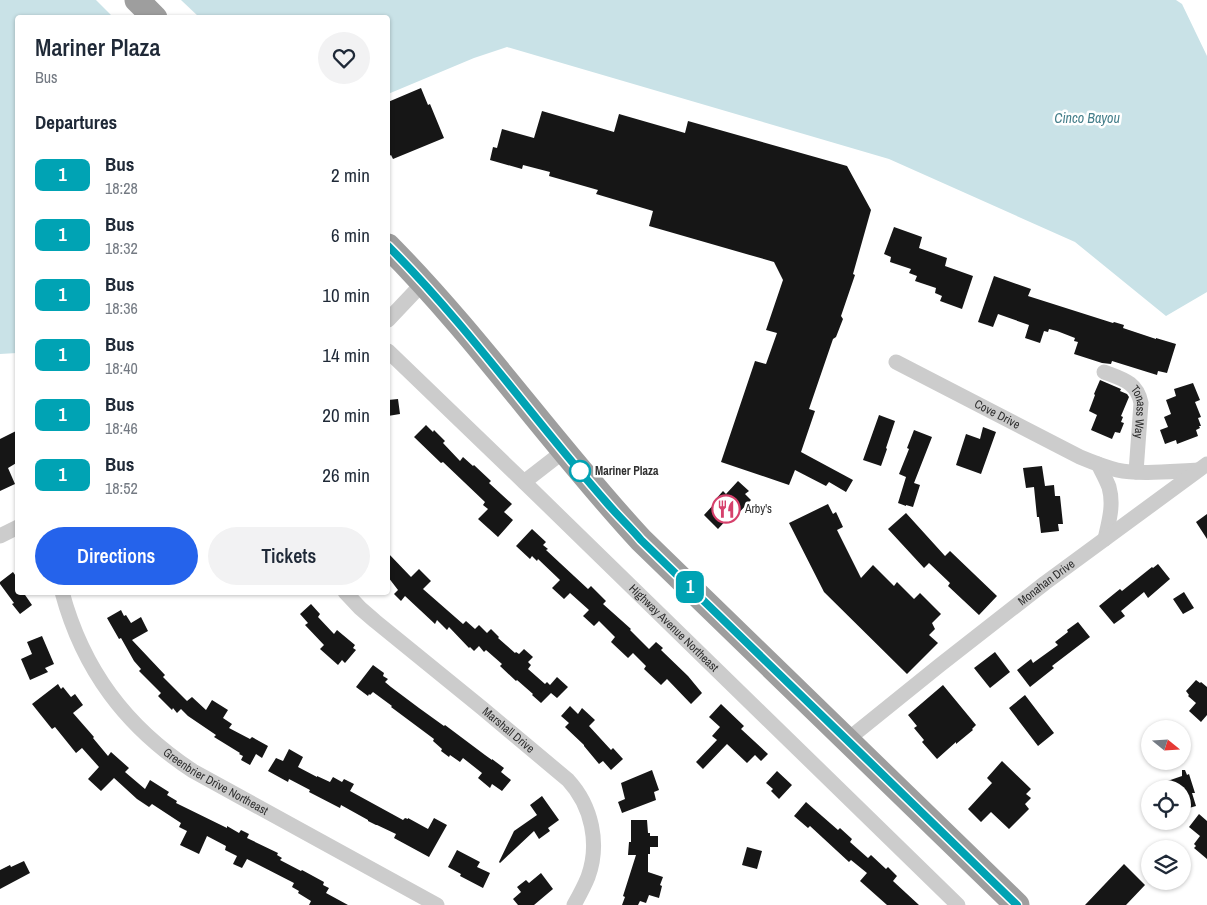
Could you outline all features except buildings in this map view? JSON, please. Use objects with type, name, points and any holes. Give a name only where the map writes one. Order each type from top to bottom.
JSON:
[{"type":"highway","points":[[137,0],[152,15]]},
{"type":"highway","points":[[390,248],[463,328],[608,504],[641,540],[1016,905]]},
{"type":"street","points":[[390,318],[423,283]]},
{"type":"street","name":"Highway Avenue Northeast","points":[[390,353],[958,905]]},
{"type":"street","name":"Cove Drive","points":[[896,362],[1080,457],[1098,464],[1118,470],[1136,472],[1203,467]]},
{"type":"street","name":"Tonass Way","points":[[1104,372],[1129,382],[1140,396],[1136,472]]},
{"type":"street","points":[[524,482],[564,451]]},
{"type":"street","points":[[1098,464],[1109,486],[1112,500],[1111,514],[1105,538]]},
{"type":"street","name":"Monahan Drive","points":[[847,740],[975,637],[1105,538],[1203,467]]},
{"type":"street","points":[[0,536],[15,528]]},
{"type":"street","name":"Greenbrier Drive Northeast","points":[[63,595],[74,630],[102,684],[127,715],[155,744],[192,771],[437,905]]},
{"type":"street","name":"Marshall Drive","points":[[349,595],[375,621],[575,787],[590,817],[594,845],[588,876],[574,905]]},
{"type":"water","name":"Cinco Bayou","points":[[0,0],[1176,0],[1182,4],[1207,56],[1207,292],[1166,316],[1075,242],[889,159],[507,47],[474,58],[390,93],[390,15],[15,15],[15,353],[0,354]]},
{"type":"pier","points":[[96,0],[181,0],[197,15],[111,15]]},
{"type":"bus line","name":"1","points":[[390,248],[463,328],[608,504],[641,540],[1017,905]]},
{"type":"place","name":"Mariner Plaza","points":[[580,471]]},
{"type":"place","name":"Arby's","points":[[726,509]]}]
